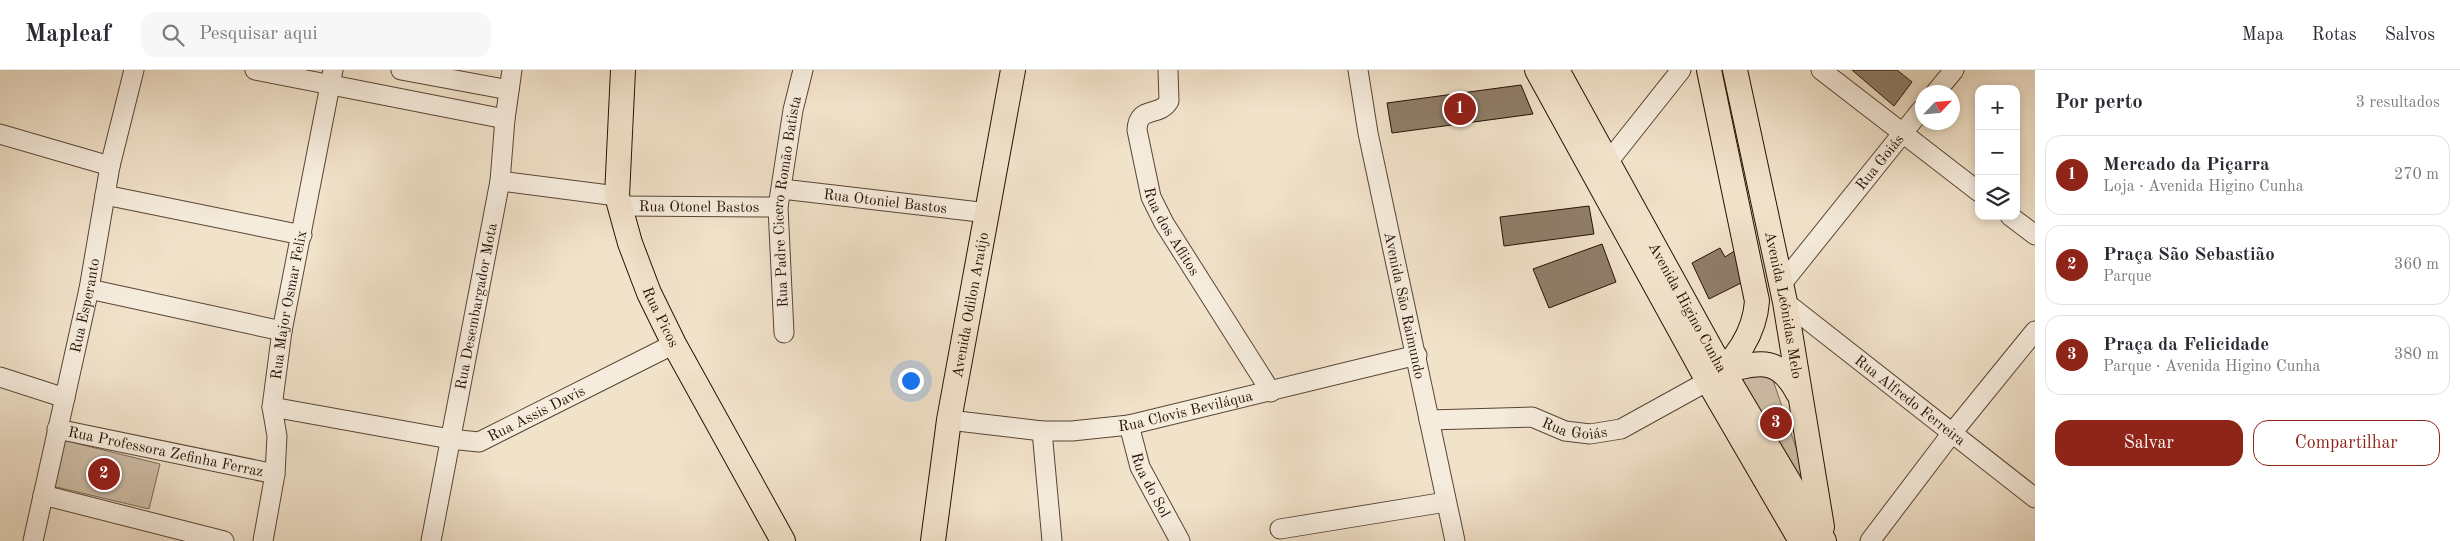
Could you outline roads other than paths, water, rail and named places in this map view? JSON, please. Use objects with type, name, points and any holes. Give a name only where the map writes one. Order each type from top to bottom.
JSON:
[{"type":"main road","name":"Rua Picos","points":[[623,70],[618,201],[638,267],[674,344],[783,541]]},
{"type":"main road","name":"Avenida Odilon Araújo","points":[[933,541],[949,420],[988,213],[1012,70]]},
{"type":"main road","name":"Avenida Higino Cunha","points":[[1538,70],[1715,376],[1824,541]]},
{"type":"main road","name":"Avenida Higino Cunha","points":[[1557,70],[1608,162],[1715,376],[1801,541]]},
{"type":"main road","name":"Avenida Leônidas Melo","points":[[1708,70],[1757,301],[1756,314],[1748,335],[1715,376]]},
{"type":"main road","name":"Avenida Leônidas Melo","points":[[1734,70],[1782,294],[1824,541]]},
{"type":"main road","points":[[1715,376],[1752,365],[1774,365],[1790,377],[1800,399]]},
{"type":"street","name":"Rua Esperanto","points":[[33,541],[89,289],[110,166],[134,70]]},
{"type":"street","points":[[255,70],[332,77],[504,119]]},
{"type":"street","points":[[401,70],[509,90]]},
{"type":"street","name":"Rua Desembargador Mota","points":[[431,541],[500,181],[504,119],[512,70]]},
{"type":"street","name":"Rua Padre Cicero Romão Batista","points":[[784,333],[780,198],[793,110],[803,70]]},
{"type":"street","name":"Rua dos Aflitos","points":[[1168,70],[1169,101],[1162,109],[1144,114],[1137,123],[1152,196],[1179,248],[1271,392]]},
{"type":"street","name":"Avenida São Raimundo","points":[[1358,70],[1368,132],[1417,355],[1455,541]]},
{"type":"street","points":[[1608,162],[1681,70]]},
{"type":"street","points":[[1821,70],[1975,189]]},
{"type":"street","points":[[1942,85],[1954,70]]},
{"type":"street","name":"Rua Major Osmar Felix","points":[[264,541],[275,474],[277,436],[272,407],[282,331],[332,77]]},
{"type":"street","name":"Rua Goiás","points":[[1782,294],[1915,118]]},
{"type":"street","points":[[0,134],[110,166]]},
{"type":"street","name":"Rua Otonel Bastos","points":[[500,181],[618,201],[780,198]]},
{"type":"street","points":[[105,196],[302,235]]},
{"type":"street","name":"Rua Otoniel Bastos","points":[[780,198],[988,213]]},
{"type":"street","points":[[2015,220],[2035,235]]},
{"type":"street","points":[[89,289],[282,331]]},
{"type":"street","name":"Rua Alfredo Ferreira","points":[[1782,294],[2035,498]]},
{"type":"street","points":[[1870,541],[1952,433],[2035,332]]},
{"type":"street","name":"Rua Assis Davis","points":[[272,407],[450,440],[479,442],[674,344]]},
{"type":"street","name":"Rua Clovis Beviláqua","points":[[949,420],[1042,430],[1072,431],[1129,425],[1417,355]]},
{"type":"street","name":"Rua Goiás","points":[[1429,420],[1532,417],[1565,431],[1590,434],[1606,433],[1621,429],[1715,376]]},
{"type":"street","points":[[0,377],[64,398]]},
{"type":"street","name":"Rua do Sol","points":[[1129,425],[1140,467],[1180,541]]},
{"type":"street","name":"Rua Professora Zefinha Ferraz","points":[[58,429],[275,474]]},
{"type":"street","points":[[1042,430],[1052,541]]},
{"type":"street","points":[[43,495],[224,541]]},
{"type":"street","points":[[1280,530],[1446,502]]},
{"type":"place","name":"Mercado da Piçarra","points":[[1460,109]]},
{"type":"place","name":"Praça da Felicidade","points":[[1776,423]]},
{"type":"place","name":"Praça São Sebastião","points":[[104,474]]}]
